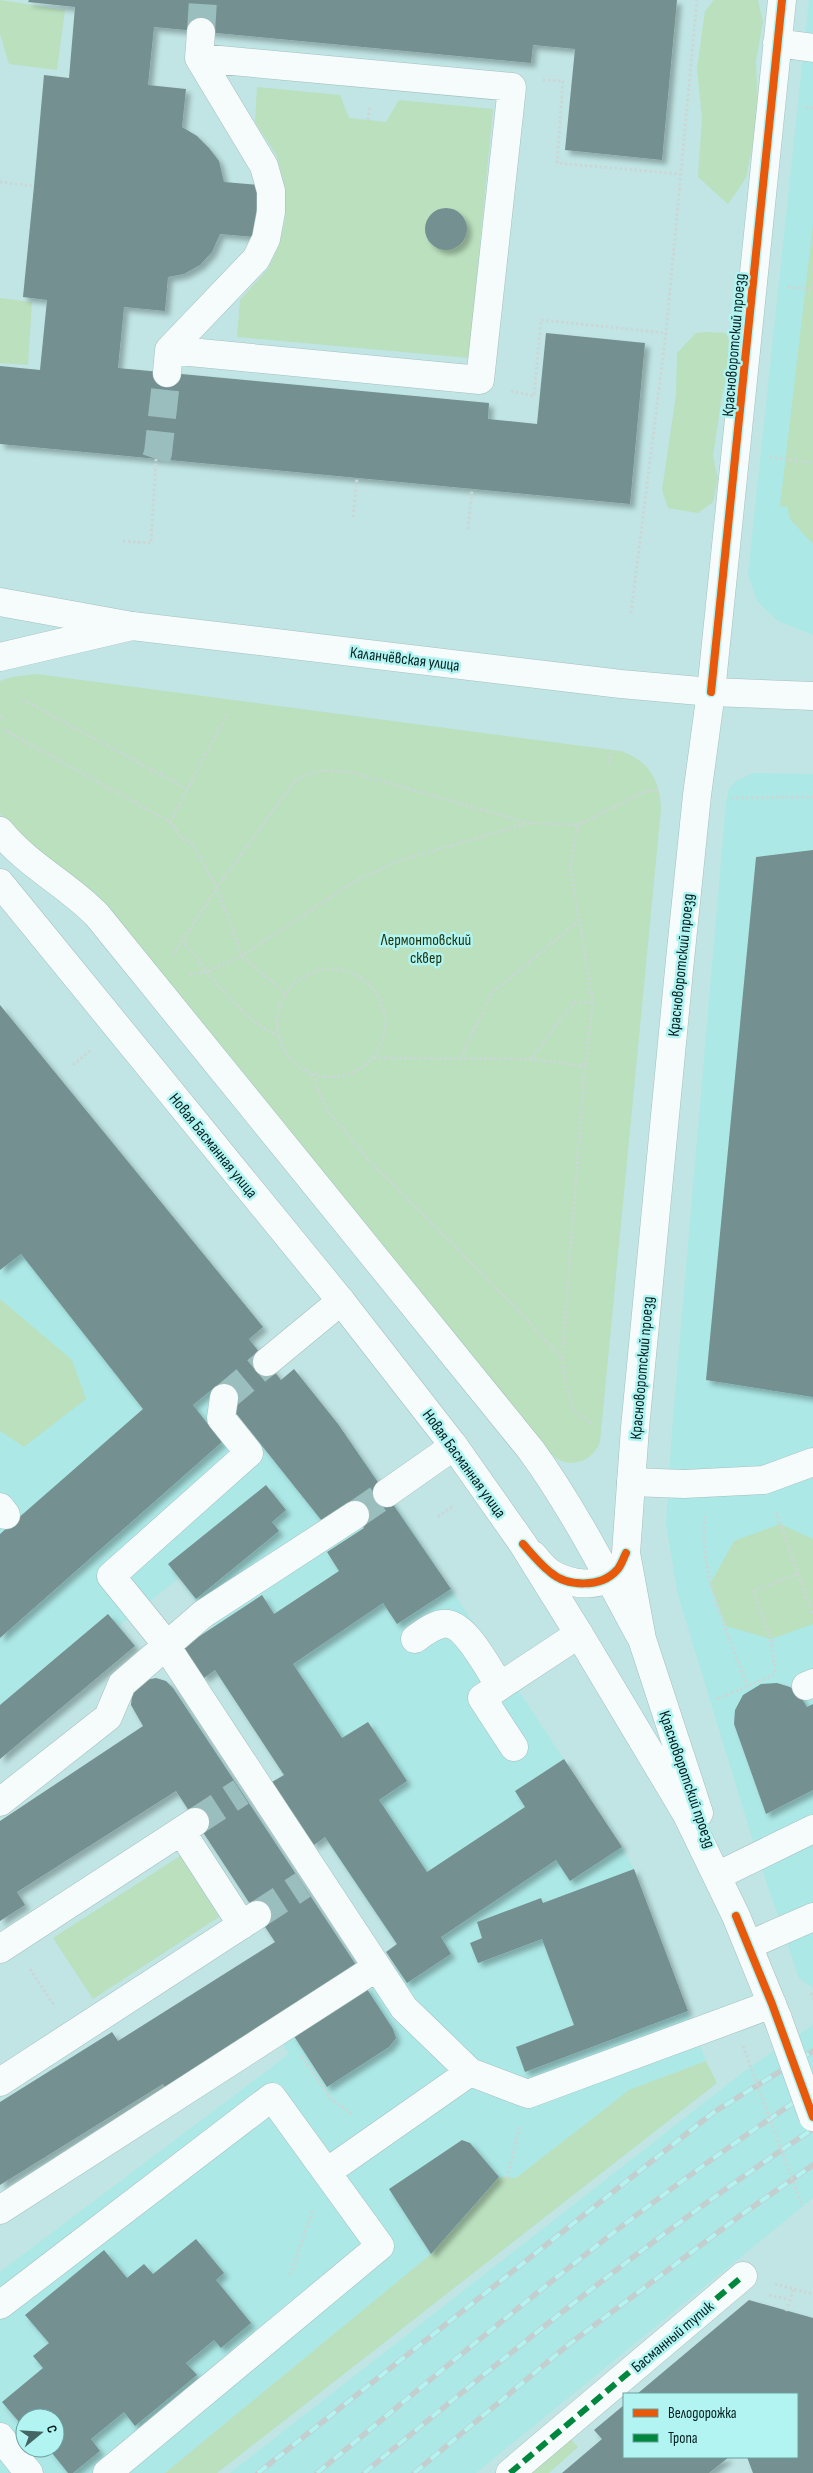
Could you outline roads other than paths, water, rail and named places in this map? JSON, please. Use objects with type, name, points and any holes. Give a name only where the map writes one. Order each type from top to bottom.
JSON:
[{"type":"main road","name":"Красноворотский проезд","points":[[736,1916],[642,1639],[626,1553],[631,1482],[696,804],[711,692],[782,0]]},
{"type":"main road","points":[[199,58],[512,87],[480,380],[168,361],[256,259],[266,238],[271,212],[271,192],[264,166],[199,58],[201,32]]},
{"type":"main road","points":[[777,43],[813,48]]},
{"type":"main road","name":"Каланчёвская улица","points":[[0,602],[132,626],[621,684],[711,692],[813,696]]},
{"type":"main road","points":[[0,657],[132,626]]},
{"type":"main road","points":[[0,831],[26,859],[85,903],[161,993],[531,1450],[557,1486],[587,1535],[642,1639]]},
{"type":"main road","name":"Новая Басманная улица","points":[[0,883],[341,1301],[454,1446],[523,1544],[580,1634],[686,1813],[749,1945],[813,2117]]},
{"type":"main road","points":[[266,1362],[341,1301]]},
{"type":"main road","points":[[224,1398],[221,1418],[250,1453],[111,1576],[166,1646],[248,1787],[310,1880],[377,1967],[404,2008],[470,2072],[528,2094],[775,2011]]},
{"type":"main road","points":[[387,1493],[454,1446]]},
{"type":"main road","points":[[631,1482],[709,1483],[764,1480],[813,1462]]},
{"type":"main road","points":[[0,1802],[108,1717],[122,1684],[203,1614],[355,1515]]},
{"type":"main road","points":[[523,1544],[551,1574],[572,1582],[591,1584],[608,1577],[618,1570],[626,1553]]},
{"type":"main road","points":[[415,1639],[434,1626],[444,1623],[454,1624],[464,1632],[500,1686]]},
{"type":"main road","points":[[514,1747],[482,1698],[580,1634]]},
{"type":"main road","points":[[0,2082],[250,1920],[188,1826],[6,1945]]},
{"type":"main road","points":[[721,1874],[813,1829]]},
{"type":"main road","points":[[749,1945],[813,1917]]},
{"type":"main road","points":[[0,2210],[377,1967]]},
{"type":"main road","points":[[327,2172],[470,2072]]},
{"type":"main road","points":[[0,2305],[272,2097],[380,2246],[107,2473]]},
{"type":"main road","name":"Басманный тупик","points":[[510,2473],[743,2276]]},
{"type":"main road","points":[[0,2437],[29,2473]]},
{"type":"tunnel","points":[[201,32],[203,0]]},
{"type":"tunnel","points":[[156,459],[167,373]]},
{"type":"tunnel","points":[[224,1398],[267,1362]]},
{"type":"tunnel","points":[[355,1515],[387,1493]]},
{"type":"tunnel","points":[[195,1822],[241,1792]]},
{"type":"tunnel","points":[[257,1915],[303,1885]]},
{"type":"railway","points":[[258,2473],[714,2112],[813,2051]]},
{"type":"railway","points":[[317,2473],[622,2226],[684,2179],[813,2090]]},
{"type":"railway","points":[[364,2473],[473,2383],[640,2252],[813,2129]]},
{"type":"railway","points":[[414,2473],[568,2345],[741,2215],[813,2165]]},
{"type":"park label","name":"Лермонтовский сквер","points":[[426,948]]}]
